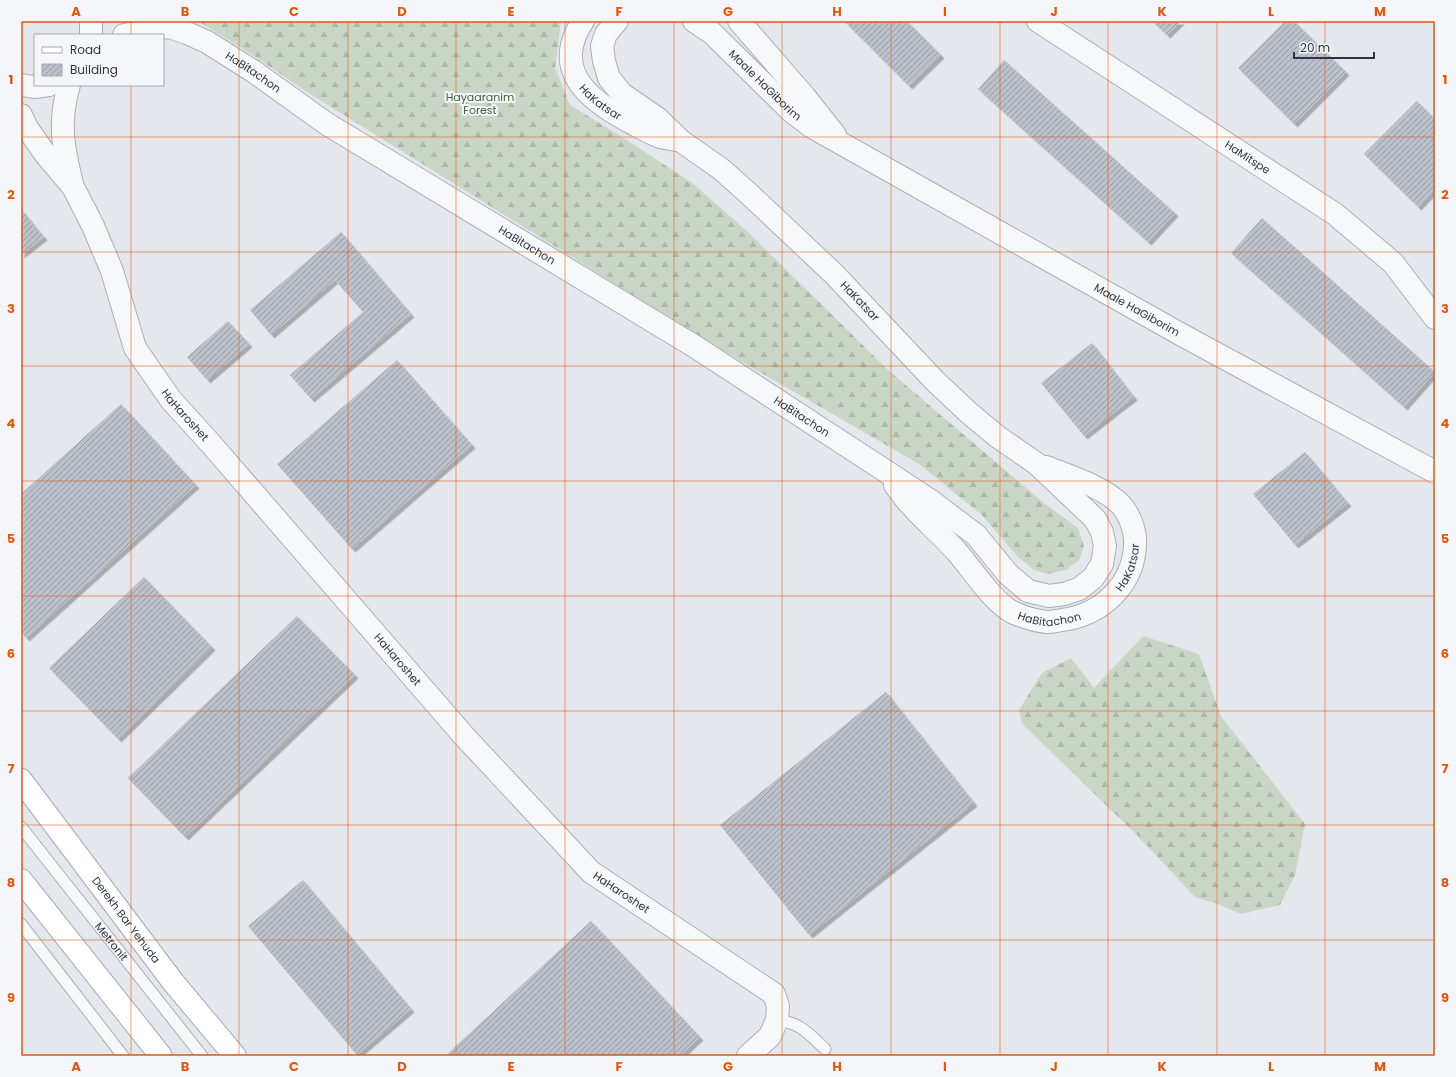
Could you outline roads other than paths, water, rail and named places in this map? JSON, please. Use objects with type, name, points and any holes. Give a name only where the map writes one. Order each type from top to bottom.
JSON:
[{"type":"main road","name":"Derekh Bar Yehuda","points":[[21,780],[173,982],[235,1056]]},
{"type":"main road","points":[[21,880],[161,1056]]},
{"type":"street","points":[[91,21],[91,34]]},
{"type":"street","name":"Maale HaGiborim","points":[[694,21],[712,33],[791,111],[812,127],[1182,335],[1435,472]]},
{"type":"street","name":"Maale HaGiborim","points":[[739,21],[806,97],[841,143]]},
{"type":"street","name":"HaMitspe","points":[[1038,21],[1335,214],[1393,263],[1435,318]]},
{"type":"street","name":"HaKatsar","points":[[582,23],[576,31],[571,45],[571,60],[575,76],[583,89],[597,102],[616,115],[659,137],[681,141]]},
{"type":"street","name":"HaBitachon","points":[[127,34],[160,24],[187,33],[207,42],[253,71],[328,124],[694,346],[931,501],[976,535],[1008,574],[1028,591],[1048,596],[1064,594],[1079,589],[1093,578]]},
{"type":"street","name":"HaKatsar","points":[[612,27],[602,46],[604,61],[609,78],[622,94],[657,118],[681,141],[722,169],[834,274],[935,381],[969,413],[998,437],[1037,464],[1095,519],[1102,532],[1105,546],[1102,564],[1093,578]]},
{"type":"street","points":[[21,86],[42,86]]},
{"type":"street","name":"HaHaroshet","points":[[69,86],[64,104],[62,122],[64,150],[73,187]]},
{"type":"street","name":"HaHaroshet","points":[[21,115],[27,128],[46,155],[73,187],[93,226],[112,271],[135,348],[171,400],[211,444],[464,736],[591,872],[774,994],[778,1006],[777,1020],[770,1036],[748,1056]]},
{"type":"street","name":"HaKatsar","points":[[1037,464],[1074,478],[1111,497],[1122,506],[1131,523],[1136,537],[1135,556],[1129,573],[1119,589],[1107,602]]},
{"type":"street","name":"HaBitachon","points":[[884,470],[909,504],[956,551],[994,597],[1010,611],[1026,618],[1048,622],[1071,619],[1092,611],[1107,602]]},
{"type":"lane","name":"Metronit","points":[[21,827],[202,1056]]},
{"type":"lane","points":[[21,924],[123,1056]]},
{"type":"lane","points":[[173,982],[220,1056]]},
{"type":"lane","points":[[777,1020],[789,1021],[798,1025],[825,1048]]},
{"type":"park label","name":"Hayaaranim Forest","points":[[480,103]]}]
